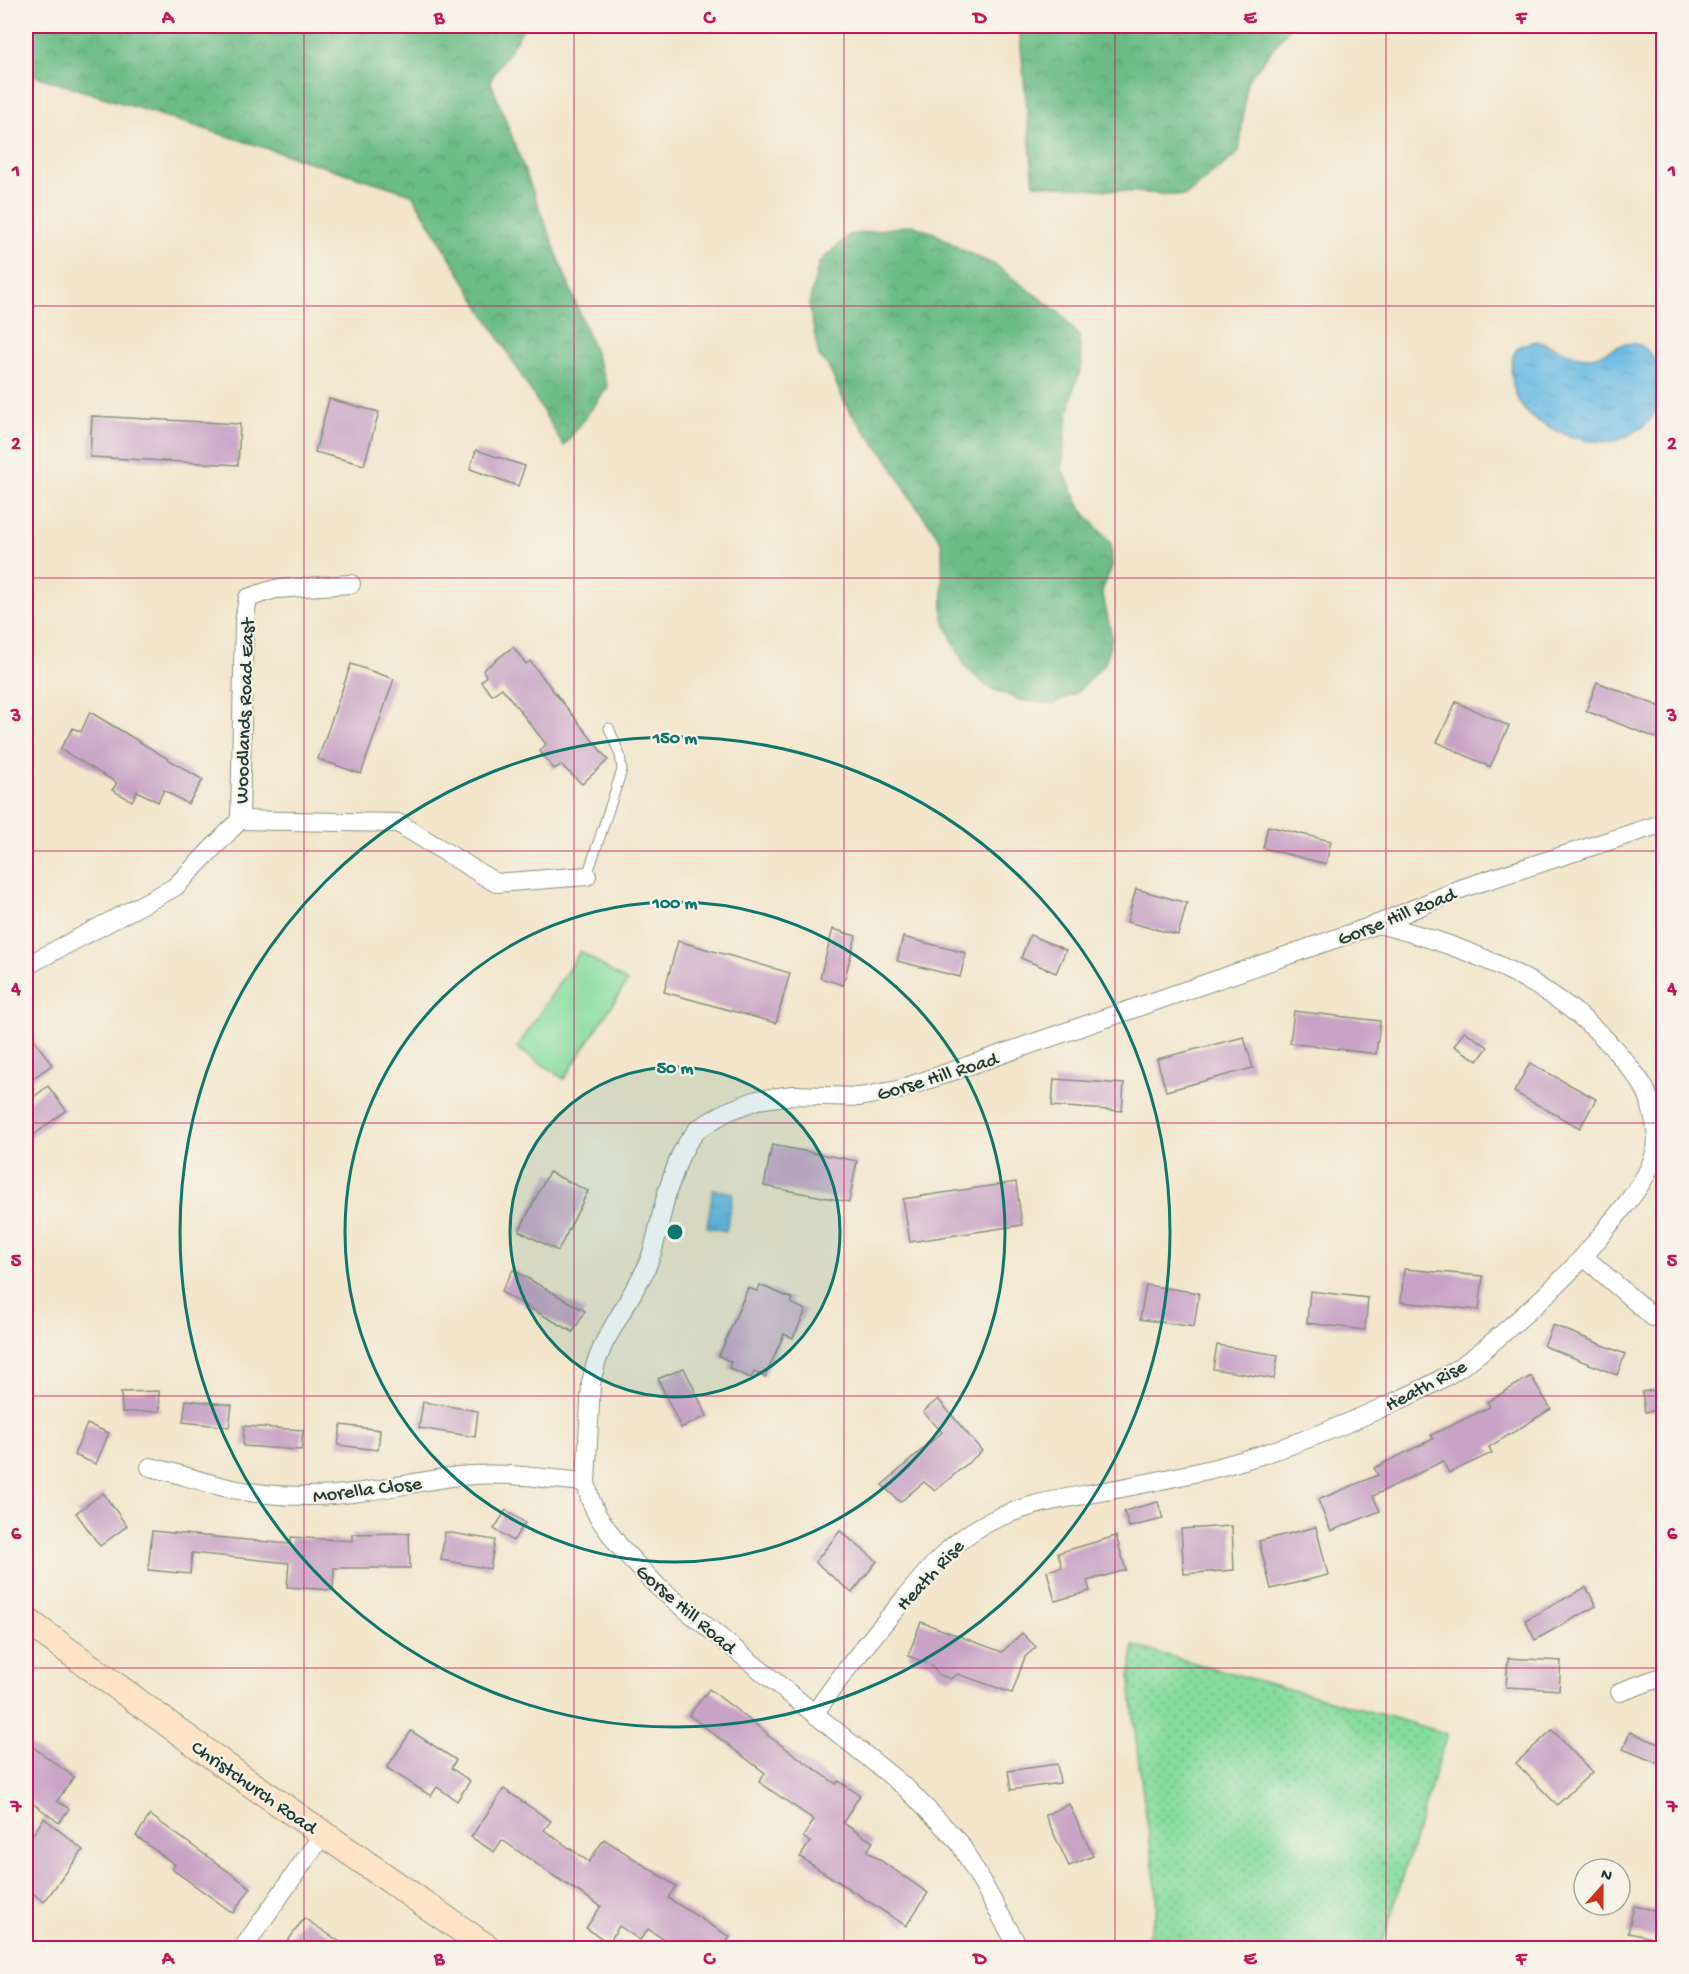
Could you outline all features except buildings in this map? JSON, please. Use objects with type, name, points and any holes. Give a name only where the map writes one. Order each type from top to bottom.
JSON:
[{"type":"main road","name":"Christchurch Road","points":[[26,1620],[144,1707],[488,1948]]},
{"type":"street","name":"Woodlands Road East","points":[[26,966],[175,886],[240,820],[244,622],[248,598],[274,589],[351,584]]},
{"type":"street","name":"Woodlands Road East","points":[[240,820],[398,823],[496,883],[587,876]]},
{"type":"street","name":"Gorse Hill Road","points":[[1019,1948],[959,1842],[906,1788],[658,1587],[619,1546],[597,1515],[590,1499],[586,1482],[591,1383],[596,1362],[654,1250],[667,1192],[680,1156],[688,1142],[698,1129],[726,1112],[757,1100],[793,1095],[859,1097],[898,1090],[1378,924],[1463,888],[1664,823]]},
{"type":"street","name":"Heath Rise","points":[[815,1713],[864,1647],[931,1567],[969,1533],[1029,1505],[1219,1468],[1278,1450],[1340,1427],[1415,1393],[1478,1355],[1527,1313],[1584,1257],[1641,1183],[1657,1147],[1657,1129],[1649,1095],[1617,1051],[1584,1020],[1549,993],[1508,969],[1425,936],[1378,924]]},
{"type":"street","points":[[1584,1257],[1653,1317]]},
{"type":"street","name":"Morella Close","points":[[150,1467],[221,1486],[266,1495],[353,1493],[460,1476],[494,1474],[586,1482]]},
{"type":"street","points":[[1620,1692],[1664,1676]]},
{"type":"street","points":[[243,1948],[323,1834]]},
{"type":"lane","points":[[587,876],[622,770],[620,755],[609,728]]},
{"type":"green space","points":[[26,26],[525,26],[490,80],[608,387],[564,446],[412,194],[26,73]]},
{"type":"green space","points":[[1019,26],[1291,26],[1247,81],[1239,152],[1185,196],[1034,184]]},
{"type":"green space","points":[[911,225],[934,233],[962,250],[995,265],[1061,314],[1079,337],[1082,366],[1073,391],[1066,426],[1062,469],[1082,510],[1111,544],[1112,566],[1102,591],[1112,638],[1105,663],[1076,693],[1053,704],[1019,700],[988,687],[965,667],[943,619],[942,544],[913,502],[889,461],[848,409],[828,366],[819,356],[809,304],[819,263],[849,235]]},
{"type":"green space","points":[[580,951],[627,982],[564,1079],[517,1048]]},
{"type":"green space","points":[[1133,1646],[1447,1734],[1381,1948],[1144,1948],[1156,1912],[1157,1895],[1130,1679]]},
{"type":"water","points":[[1536,341],[1585,357],[1592,357],[1624,345],[1637,344],[1643,347],[1654,358],[1661,378],[1660,400],[1653,415],[1635,432],[1616,441],[1584,440],[1535,419],[1519,401],[1513,384],[1512,366],[1516,350],[1522,345]]},
{"type":"water","points":[[713,1189],[733,1193],[726,1231],[707,1227]]}]
